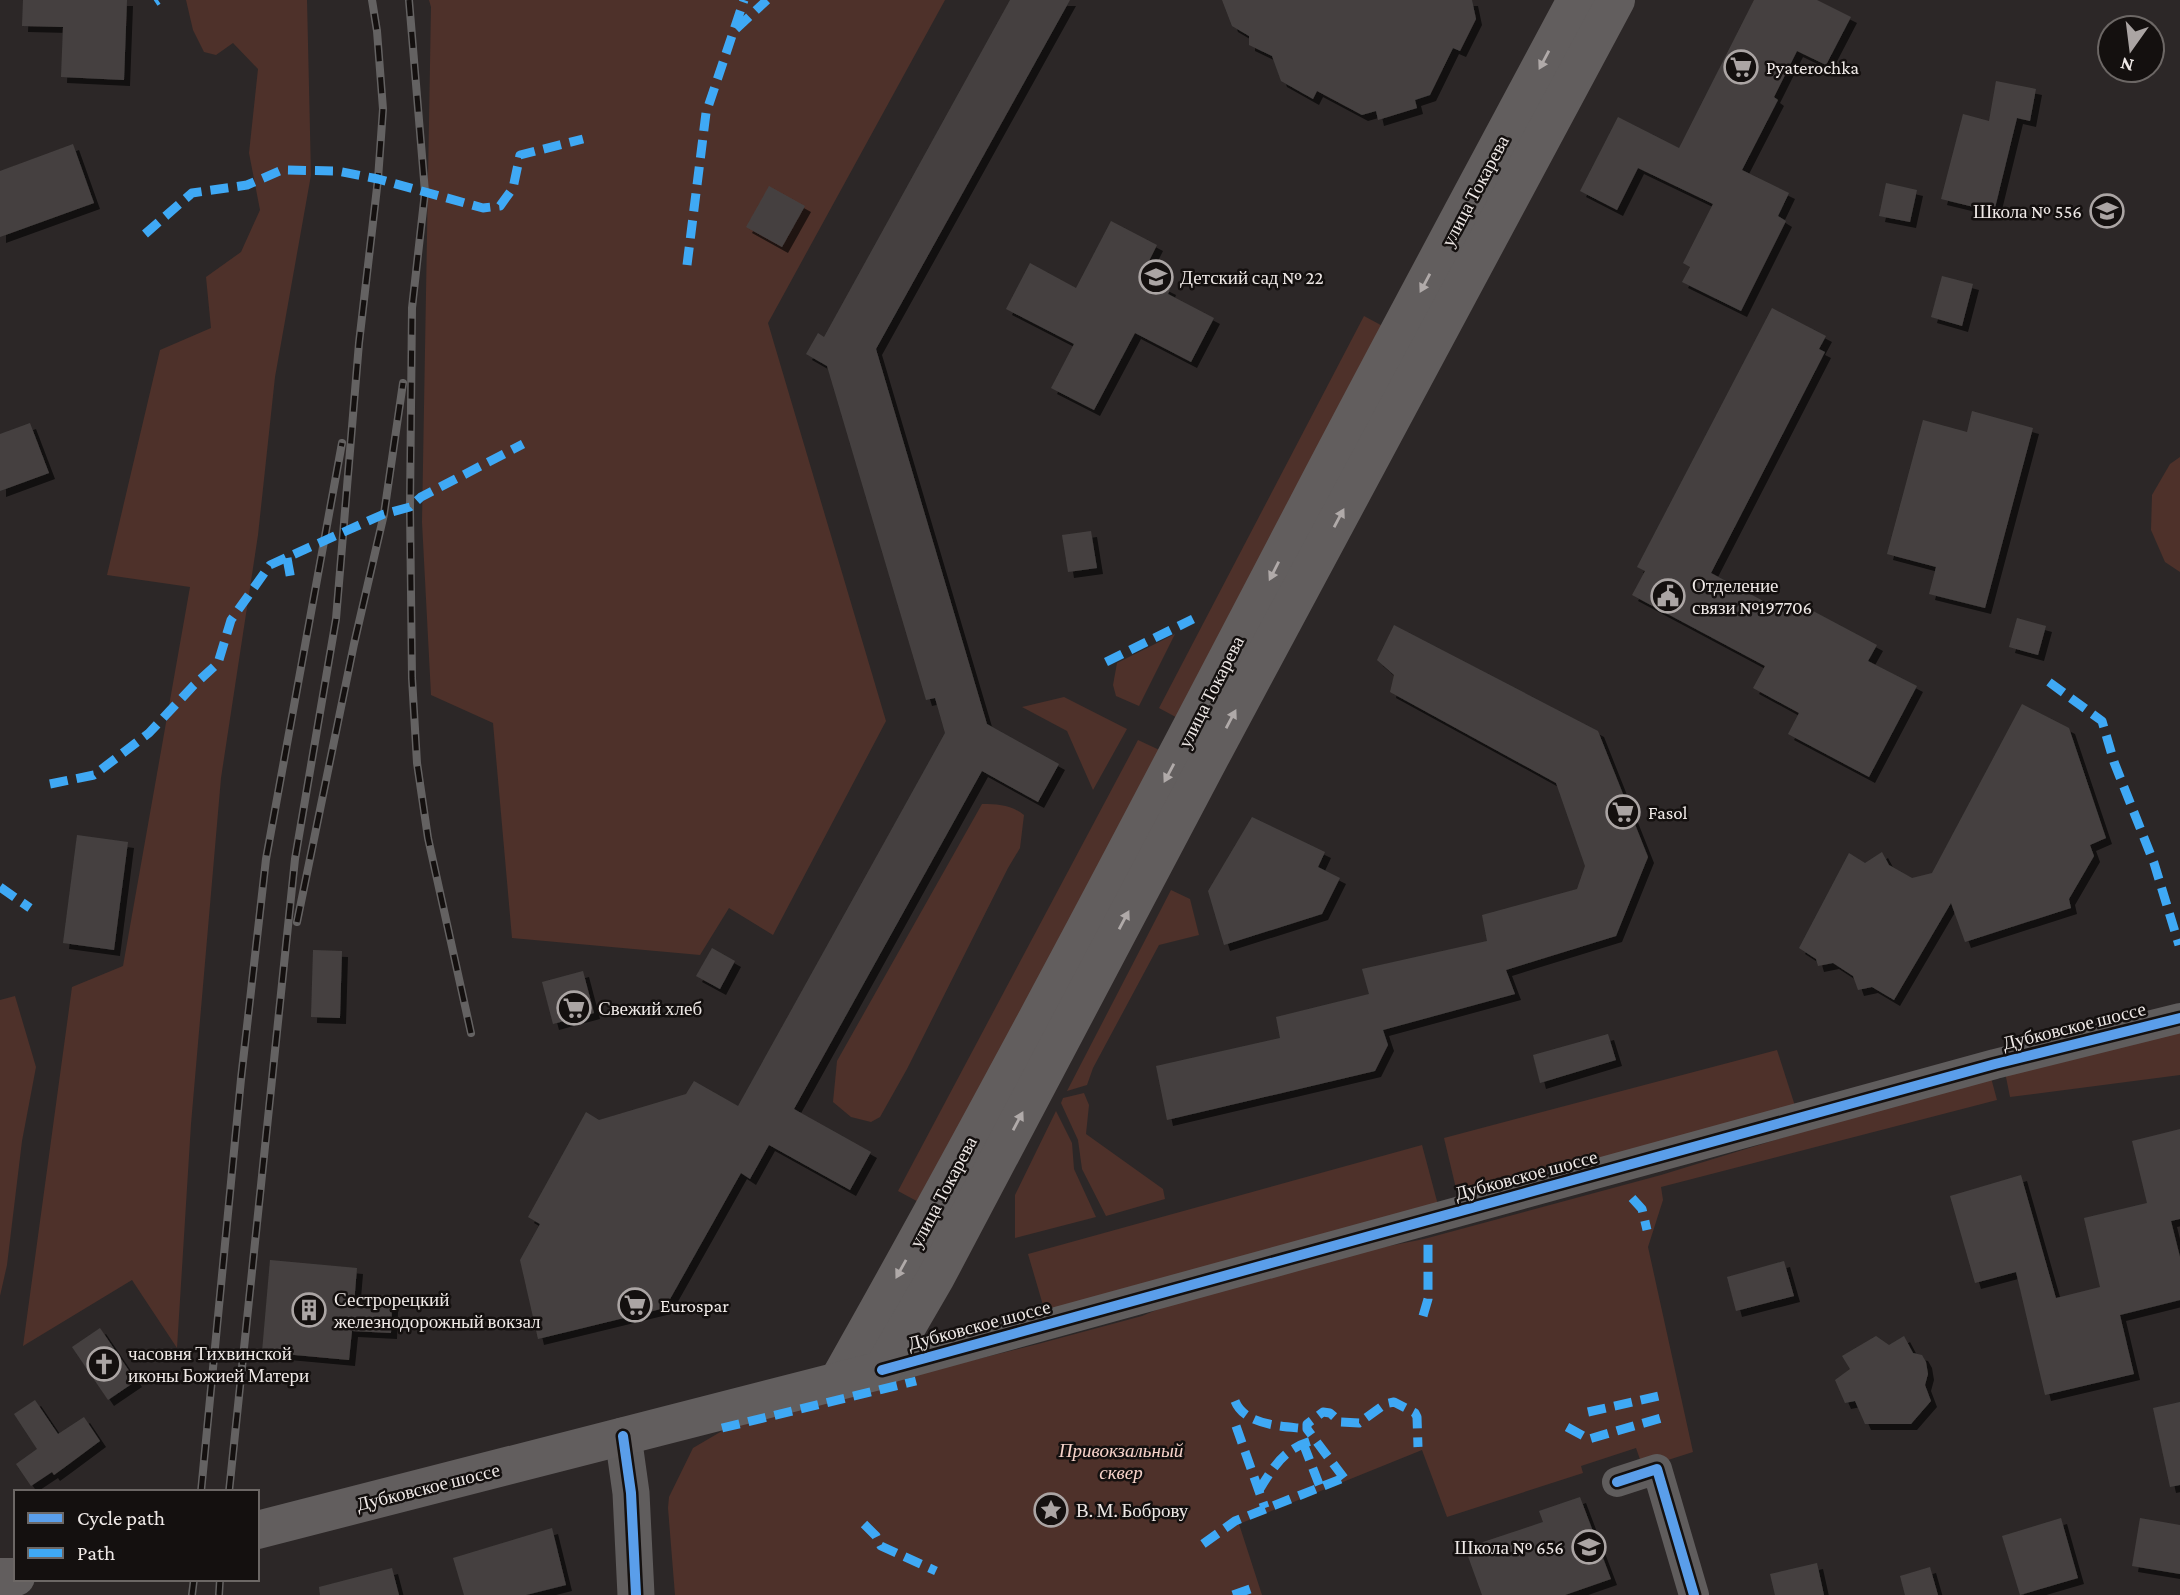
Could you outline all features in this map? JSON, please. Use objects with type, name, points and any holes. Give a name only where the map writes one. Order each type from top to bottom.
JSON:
[{"type":"main road","name":"улица Токарева","points":[[838,1381],[1185,743],[1317,486],[1576,0]]},
{"type":"main road","name":"улица Токарева","points":[[882,1370],[936,1277],[1217,744],[1616,0]]},
{"type":"main road","name":"Дубковское шоссе","points":[[259,1529],[882,1370]]},
{"type":"street","name":"Дубковское шоссе","points":[[882,1370],[1995,1064],[2180,1018]]},
{"type":"street","points":[[623,1436],[631,1493],[636,1595]]},
{"type":"street","points":[[1617,1482],[1657,1469],[1694,1595]]},
{"type":"green space","points":[[186,0],[307,0],[311,175],[275,377],[258,535],[221,778],[191,1124],[177,1348],[132,1280],[23,1346],[72,987],[123,966],[190,587],[107,575],[160,350],[211,328],[206,277],[241,252],[260,210],[249,153],[258,69],[233,43],[216,55],[204,52],[193,30]]},
{"type":"green space","points":[[429,0],[945,0],[768,323],[886,721],[773,935],[729,908],[700,955],[512,938],[493,723],[431,695],[422,522]]},
{"type":"green space","points":[[1364,316],[1390,330],[1185,722],[1159,708]]},
{"type":"green space","points":[[2180,457],[2180,572],[2165,562],[2151,530],[2152,495],[2170,464]]},
{"type":"green space","points":[[1175,634],[1139,706],[1116,696],[1113,685],[1117,663]]},
{"type":"green space","points":[[1064,697],[1127,729],[1093,790],[1067,731],[1022,707]]},
{"type":"green space","points":[[1138,740],[1168,754],[926,1206],[898,1191]]},
{"type":"green space","points":[[982,804],[1004,806],[1024,815],[1020,848],[880,1117],[871,1122],[851,1117],[833,1102],[837,1061]]},
{"type":"green space","points":[[1171,890],[1190,899],[1199,935],[1159,945],[1093,1068],[1087,1085],[1067,1091]]},
{"type":"green space","points":[[15,996],[36,1067],[22,1141],[7,1265],[0,1296],[0,1000]]},
{"type":"green space","points":[[2180,1026],[2180,1075],[2010,1097],[2005,1072]]},
{"type":"green space","points":[[1777,1050],[1796,1109],[1459,1201],[1444,1138]]},
{"type":"green space","name":"Привокзальный сквер","points":[[1990,1074],[1997,1100],[1661,1187],[1663,1200],[1648,1247],[1693,1452],[1643,1468],[1636,1448],[1581,1466],[1583,1473],[1447,1517],[1422,1450],[1239,1524],[1262,1595],[675,1595],[669,1497],[693,1448],[722,1431],[720,1423],[1038,1344],[1142,1316],[1192,1295],[1354,1253],[1424,1239],[1661,1175]]},
{"type":"green space","points":[[1084,1093],[1089,1105],[1086,1134],[1163,1189],[1165,1199],[1106,1216],[1082,1169],[1078,1140],[1061,1103],[1063,1098]]},
{"type":"green space","points":[[1056,1111],[1072,1143],[1074,1169],[1096,1217],[1015,1238],[1015,1195]]},
{"type":"green space","points":[[1422,1145],[1438,1205],[1045,1312],[1028,1254]]},
{"type":"building","points":[[23,0],[127,0],[124,80],[61,77],[63,27],[22,26]]},
{"type":"building","points":[[1010,0],[1070,0],[876,349],[987,724],[1059,764],[1038,802],[982,771],[794,1109],[871,1152],[850,1190],[769,1145],[750,1179],[741,1173],[665,1308],[538,1339],[520,1260],[540,1224],[528,1217],[586,1112],[599,1120],[686,1094],[694,1081],[738,1106],[945,733],[935,698],[926,700],[827,366],[806,354],[818,333],[824,337]]},
{"type":"building","points":[[1222,0],[1472,0],[1476,19],[1460,51],[1453,48],[1430,95],[1415,100],[1417,108],[1378,120],[1376,111],[1362,115],[1317,91],[1313,99],[1281,81],[1272,56],[1249,45],[1249,36],[1232,26]]},
{"type":"building","points":[[1754,0],[1817,0],[1851,17],[1826,65],[1797,51],[1774,97],[1778,100],[1742,170],[1789,193],[1778,216],[1786,221],[1741,311],[1682,282],[1690,267],[1683,263],[1713,204],[1638,168],[1617,210],[1580,191],[1618,117],[1679,148]]},
{"type":"building","points":[[1996,81],[2036,89],[2030,121],[2017,118],[1994,212],[1941,199],[1963,114],[1989,121]]},
{"type":"building","points":[[73,144],[94,203],[0,237],[0,171]]},
{"type":"building","points":[[1886,183],[1917,190],[1910,222],[1879,216]]},
{"type":"building","points":[[769,186],[805,206],[782,247],[746,227]]},
{"type":"building","points":[[1111,221],[1157,245],[1142,275],[1170,289],[1168,294],[1214,318],[1191,362],[1135,333],[1094,410],[1051,388],[1074,344],[1006,309],[1030,263],[1076,288]]},
{"type":"building","points":[[1942,276],[1973,284],[1962,326],[1931,317]]},
{"type":"building","points":[[1772,308],[1826,336],[1819,349],[1825,352],[1711,573],[1791,616],[1798,603],[1877,645],[1868,661],[1917,686],[1869,777],[1788,734],[1799,713],[1753,688],[1765,666],[1632,595],[1645,571],[1637,567]]},
{"type":"building","points":[[1972,411],[2033,428],[1985,608],[1929,594],[1936,567],[1887,554],[1923,420],[1967,432]]},
{"type":"building","points":[[30,423],[49,473],[0,491],[0,434]]},
{"type":"building","points":[[1091,531],[1097,568],[1068,572],[1062,535]]},
{"type":"building","points":[[2017,618],[2046,626],[2038,655],[2009,647]]},
{"type":"building","points":[[1394,625],[1598,731],[1648,857],[1616,936],[1506,970],[1515,994],[1383,1030],[1388,1045],[1375,1071],[1167,1120],[1156,1066],[1280,1038],[1276,1017],[1369,994],[1362,969],[1487,941],[1482,915],[1577,889],[1585,866],[1556,783],[1390,692],[1394,675],[1377,660]]},
{"type":"building","points":[[2022,704],[2069,728],[2106,838],[2090,845],[2094,856],[2069,899],[2071,908],[1965,942],[1951,903],[1894,1000],[1872,987],[1858,990],[1853,976],[1833,963],[1818,966],[1816,959],[1799,948],[1849,853],[1865,863],[1882,852],[1889,865],[1912,878],[1932,873]]},
{"type":"building","points":[[1252,817],[1325,852],[1318,867],[1340,878],[1322,914],[1224,945],[1208,891]]},
{"type":"building","points":[[77,835],[128,842],[114,950],[63,943]]},
{"type":"building","points":[[712,948],[735,961],[720,989],[696,976]]},
{"type":"building","points":[[313,950],[342,951],[340,1018],[311,1017]]},
{"type":"building","points":[[583,971],[594,1013],[553,1024],[542,982]]},
{"type":"building","points":[[1608,1034],[1616,1060],[1540,1083],[1533,1055]]},
{"type":"building","points":[[2180,1129],[2180,1219],[2171,1221],[2180,1257],[2180,1300],[2120,1315],[2134,1374],[2045,1395],[2016,1272],[1975,1283],[1950,1196],[2021,1175],[2056,1298],[2100,1287],[2084,1218],[2147,1203],[2132,1141]]},
{"type":"building","name":"Сестрорецкий железнодорожный вокзал","points":[[270,1260],[357,1268],[354,1304],[392,1306],[391,1333],[352,1331],[349,1360],[262,1352]]},
{"type":"building","points":[[1784,1261],[1794,1296],[1736,1311],[1727,1277]]},
{"type":"building","name":"часовня Тихвинской иконы Божией Матери","points":[[100,1328],[136,1381],[108,1400],[72,1347]]},
{"type":"building","points":[[1876,1336],[1889,1345],[1904,1336],[1913,1353],[1922,1355],[1926,1362],[1928,1374],[1925,1385],[1931,1401],[1911,1424],[1865,1424],[1855,1401],[1845,1403],[1835,1380],[1850,1369],[1842,1356]]},
{"type":"building","points":[[35,1400],[58,1434],[84,1417],[100,1441],[54,1475],[52,1472],[31,1486],[16,1464],[37,1449],[14,1414]]},
{"type":"building","points":[[2180,1402],[2180,1485],[2170,1487],[2153,1408]]},
{"type":"building","points":[[1580,1497],[1611,1579],[1565,1595],[1482,1595],[1465,1548],[1543,1522],[1539,1511]]},
{"type":"building","points":[[2061,1518],[2078,1578],[2020,1595],[2002,1536]]},
{"type":"building","points":[[2140,1518],[2180,1525],[2180,1574],[2132,1566]]},
{"type":"building","points":[[552,1528],[566,1585],[526,1595],[464,1595],[453,1558]]},
{"type":"building","points":[[1817,1563],[1824,1595],[1775,1595],[1770,1574]]},
{"type":"building","points":[[1930,1567],[1938,1595],[1905,1595],[1900,1576]]},
{"type":"building","points":[[392,1568],[399,1595],[320,1595],[319,1587]]},
{"type":"railway","points":[[229,1490],[295,859],[336,619],[359,343],[378,179],[383,109],[372,0]]},
{"type":"railway","points":[[409,0],[425,192],[412,308],[410,507],[412,678],[417,763],[428,838],[471,1033]]},
{"type":"railway","points":[[297,922],[354,644],[384,514],[403,383]]},
{"type":"railway","points":[[201,1490],[241,1079],[266,859],[342,443]]},
{"type":"railway","points":[[192,1595],[194,1581]]},
{"type":"railway","points":[[219,1595],[220,1581]]},
{"type":"marked path","points":[[687,265],[706,113],[744,0]]},
{"type":"marked path","points":[[736,29],[767,0]]},
{"type":"marked path","points":[[145,234],[192,193],[247,185],[282,170],[337,171],[378,179],[483,208],[500,206],[513,188],[520,155],[583,139]]},
{"type":"marked path","points":[[50,784],[94,775],[149,733],[218,663],[231,620],[270,565],[384,514],[410,507],[421,497],[523,444]]},
{"type":"marked path","points":[[287,558],[291,580]]},
{"type":"marked path","points":[[1106,662],[1193,619]]},
{"type":"marked path","points":[[2049,682],[2102,721],[2114,762],[2154,863],[2179,945]]},
{"type":"marked path","points":[[0,887],[30,908]]},
{"type":"marked path","points":[[1632,1198],[1642,1209],[1647,1230]]},
{"type":"marked path","points":[[1423,1316],[1428,1299],[1428,1243]]},
{"type":"marked path","points":[[722,1428],[916,1381]]},
{"type":"marked path","points":[[1588,1412],[1663,1395]]},
{"type":"marked path","points":[[1235,1401],[1247,1416],[1256,1420],[1307,1429]]},
{"type":"marked path","points":[[1344,1478],[1307,1429],[1307,1424],[1323,1412],[1330,1413],[1340,1422],[1359,1423],[1385,1404],[1394,1402],[1415,1413],[1418,1447]]},
{"type":"marked path","points":[[1567,1427],[1589,1439],[1668,1416]]},
{"type":"marked path","points":[[1236,1426],[1265,1508]]},
{"type":"marked path","points":[[1259,1490],[1281,1459],[1295,1448],[1315,1440]]},
{"type":"marked path","points":[[1303,1443],[1320,1487]]},
{"type":"marked path","points":[[1203,1544],[1235,1521],[1346,1477]]},
{"type":"marked path","points":[[864,1524],[876,1536],[881,1546],[936,1571]]},
{"type":"marked path","points":[[1233,1595],[1256,1587]]},
{"type":"cycle path","points":[[882,1370],[1995,1064],[2180,1018]]},
{"type":"cycle path","points":[[623,1436],[631,1493],[636,1595]]},
{"type":"cycle path","points":[[1617,1482],[1657,1469],[1694,1595]]},
{"type":"place","name":"Pyaterochka","points":[[1741,67]]},
{"type":"place","name":"Школа № 556","points":[[2107,211]]},
{"type":"place","name":"Детский сад № 22","points":[[1156,277]]},
{"type":"place","name":"Отделение связи №197706","points":[[1668,596]]},
{"type":"place","name":"Fasol","points":[[1623,812]]},
{"type":"place","name":"Свежий хлеб","points":[[574,1008]]},
{"type":"place","name":"Eurospar","points":[[635,1305]]},
{"type":"place","name":"Сестрорецкий железнодорожный вокзал","points":[[309,1310]]},
{"type":"place","name":"часовня Тихвинской иконы Божией Матери","points":[[104,1364]]},
{"type":"place","name":"В. М. Боброву","points":[[1051,1510]]},
{"type":"place","name":"Школа № 656","points":[[1589,1547]]}]
